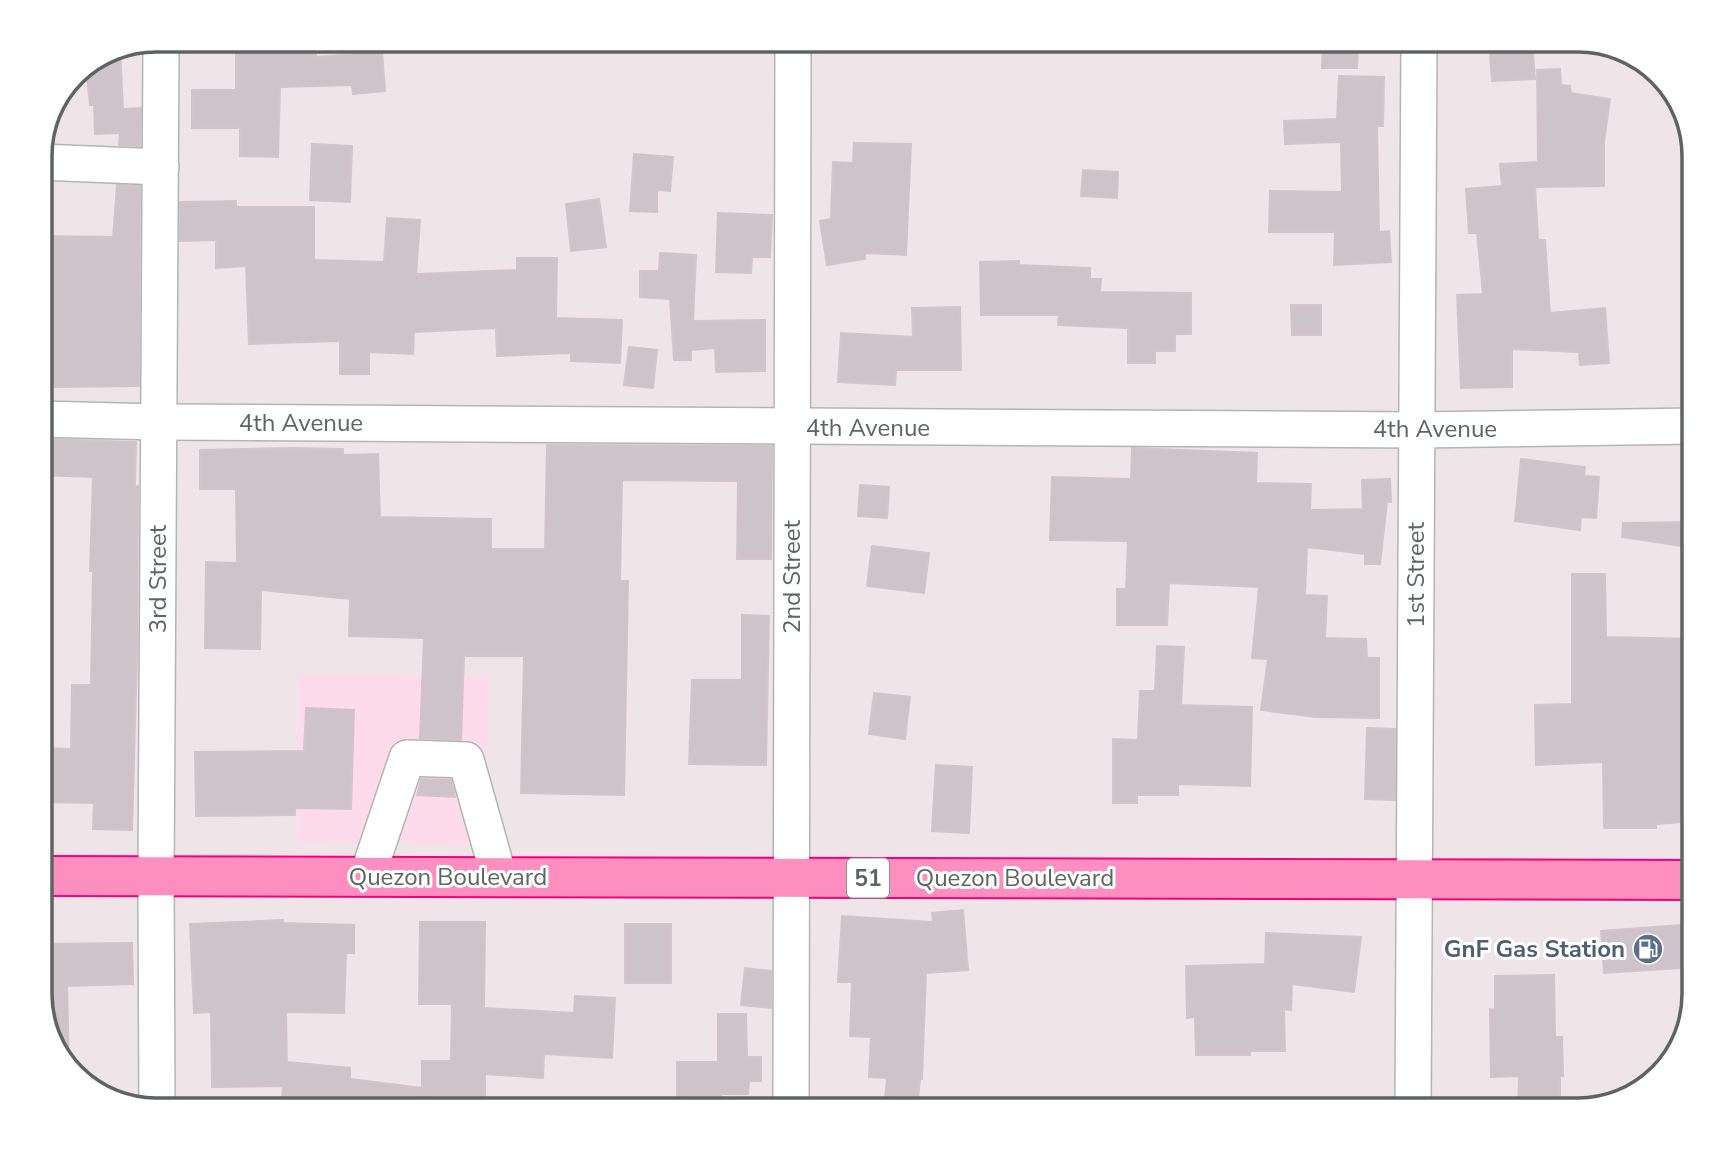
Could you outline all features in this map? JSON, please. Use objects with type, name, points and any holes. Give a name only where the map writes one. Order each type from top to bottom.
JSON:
[{"type":"highway","name":"Quezon Boulevard","points":[[53,876],[1682,880]]},
{"type":"street","name":"3rd Street","points":[[157,1098],[161,53]]},
{"type":"street","name":"2nd Street","points":[[791,1098],[793,53]]},
{"type":"street","name":"1st Street","points":[[1413,1098],[1419,53]]},
{"type":"street","points":[[53,163],[160,167]]},
{"type":"street","name":"4th Avenue","points":[[53,419],[1417,430],[1682,426]]},
{"type":"street","points":[[367,877],[407,758],[466,760],[499,877]]},
{"type":"shaded area","points":[[299,675],[490,676],[483,846],[298,842]]},
{"type":"building","points":[[236,53],[316,53],[316,57],[382,53],[385,91],[353,94],[352,85],[280,87],[278,157],[240,156],[240,128],[192,128],[192,90],[236,90]]},
{"type":"building","points":[[1323,53],[1358,53],[1357,68],[1322,68]]},
{"type":"building","points":[[1490,53],[1533,53],[1535,79],[1492,81]]},
{"type":"building","points":[[121,59],[123,109],[141,108],[140,146],[119,145],[120,133],[95,134],[94,105],[90,105],[87,79]]},
{"type":"building","points":[[1560,69],[1561,85],[1570,86],[1571,93],[1610,99],[1604,141],[1604,186],[1535,187],[1538,240],[1545,240],[1550,313],[1605,308],[1609,363],[1580,365],[1579,352],[1512,349],[1512,387],[1461,388],[1457,295],[1483,294],[1477,233],[1469,233],[1466,189],[1502,186],[1500,164],[1538,162],[1537,70]]},
{"type":"building","points":[[1339,76],[1384,77],[1383,126],[1377,126],[1379,232],[1389,231],[1391,262],[1334,265],[1335,232],[1269,232],[1270,191],[1342,192],[1341,142],[1285,144],[1284,121],[1337,119]]},
{"type":"building","points":[[854,143],[911,144],[906,255],[865,253],[865,259],[827,265],[820,221],[831,219],[833,162],[853,163]]},
{"type":"building","points":[[312,144],[352,146],[350,202],[310,200]]},
{"type":"building","points":[[634,154],[673,157],[670,191],[657,190],[657,212],[630,211]]},
{"type":"building","points":[[1083,170],[1118,172],[1117,198],[1081,196]]},
{"type":"building","points":[[117,185],[140,186],[139,386],[55,387],[53,236],[113,237]]},
{"type":"building","points":[[599,199],[606,247],[571,251],[566,204]]},
{"type":"building","points":[[236,201],[236,207],[314,207],[314,260],[384,262],[387,218],[420,220],[416,274],[517,270],[517,258],[557,258],[556,318],[622,320],[620,363],[571,361],[571,353],[497,356],[496,328],[414,332],[413,354],[369,352],[369,374],[340,374],[340,341],[249,344],[246,266],[216,268],[216,240],[180,241],[180,202]]},
{"type":"building","points":[[718,213],[772,215],[770,257],[752,257],[751,273],[716,272]]},
{"type":"building","points":[[660,253],[696,255],[693,321],[765,320],[765,371],[716,372],[715,348],[691,350],[691,360],[674,360],[670,299],[640,297],[640,271],[659,271]]},
{"type":"building","points":[[1019,261],[1019,265],[1090,268],[1090,279],[1101,279],[1100,292],[1191,293],[1191,334],[1175,334],[1175,351],[1155,351],[1155,363],[1128,363],[1128,328],[1058,325],[1059,315],[981,315],[980,262]]},
{"type":"building","points":[[1291,305],[1321,305],[1321,335],[1292,335]]},
{"type":"building","points":[[960,307],[961,370],[896,370],[895,385],[838,382],[841,333],[913,337],[912,308]]},
{"type":"building","points":[[629,347],[657,350],[653,388],[624,385]]},
{"type":"building","points":[[53,439],[136,442],[137,655],[132,830],[93,829],[94,803],[53,802],[53,748],[71,749],[72,685],[91,685],[93,477],[53,475]]},
{"type":"building","points":[[547,445],[772,446],[771,559],[737,559],[738,481],[622,480],[620,581],[628,581],[624,795],[521,793],[524,656],[464,656],[461,740],[420,738],[424,638],[349,636],[350,599],[261,590],[260,649],[205,648],[206,562],[237,563],[236,489],[200,489],[200,450],[343,449],[343,455],[378,454],[380,517],[491,519],[491,549],[545,549]]},
{"type":"building","points":[[1132,448],[1257,453],[1256,483],[1311,484],[1310,510],[1363,509],[1362,480],[1390,479],[1391,502],[1387,502],[1380,564],[1365,564],[1365,554],[1307,547],[1305,595],[1327,596],[1325,638],[1366,639],[1367,658],[1379,658],[1379,718],[1316,717],[1261,710],[1268,659],[1252,658],[1259,587],[1169,583],[1167,625],[1117,625],[1117,589],[1126,589],[1128,541],[1050,540],[1052,477],[1131,479]]},
{"type":"building","points":[[1521,459],[1585,467],[1584,476],[1599,477],[1596,518],[1581,517],[1580,530],[1515,521]]},
{"type":"building","points":[[860,485],[889,487],[887,518],[858,516]]},
{"type":"building","points":[[1682,522],[1682,546],[1622,537],[1623,523]]},
{"type":"building","points":[[872,546],[929,553],[924,593],[867,586]]},
{"type":"building","points":[[1572,574],[1605,574],[1606,637],[1682,639],[1682,822],[1656,824],[1656,828],[1604,828],[1603,762],[1536,765],[1535,705],[1572,704]]},
{"type":"building","points":[[742,615],[769,616],[766,765],[689,764],[692,680],[742,680]]},
{"type":"building","points":[[1157,646],[1184,647],[1181,705],[1252,707],[1250,786],[1178,784],[1178,795],[1137,795],[1137,803],[1113,803],[1113,739],[1138,740],[1140,691],[1155,691]]},
{"type":"building","points":[[874,693],[910,697],[905,739],[869,734]]},
{"type":"building","points":[[306,708],[354,710],[351,809],[295,808],[295,815],[196,816],[195,752],[304,751]]},
{"type":"building","points":[[1367,728],[1395,729],[1395,800],[1365,799]]},
{"type":"building","points":[[936,765],[972,767],[969,833],[932,831]]},
{"type":"building","points":[[421,779],[451,780],[455,797],[417,795]]},
{"type":"building","points":[[963,910],[968,970],[926,973],[922,1079],[918,1098],[885,1098],[887,1078],[869,1077],[871,1037],[850,1036],[852,982],[838,982],[842,916],[933,922],[932,913]]},
{"type":"building","points":[[283,920],[283,923],[354,925],[354,953],[346,953],[344,1013],[286,1012],[287,1062],[350,1068],[350,1079],[422,1088],[422,1061],[451,1061],[452,1004],[419,1004],[420,922],[485,922],[484,1008],[574,1013],[575,996],[615,998],[612,1058],[544,1054],[543,1078],[485,1074],[485,1098],[282,1098],[283,1086],[212,1087],[211,1012],[194,1013],[190,924]]},
{"type":"building","points":[[625,924],[671,924],[671,983],[625,983]]},
{"type":"building","name":"GnF Gas Station","points":[[1682,925],[1682,968],[1604,973],[1601,931]]},
{"type":"building","points":[[1266,933],[1361,937],[1354,992],[1292,984],[1291,1010],[1284,1009],[1285,1051],[1250,1051],[1250,1055],[1196,1055],[1195,1017],[1187,1018],[1186,966],[1265,964]]},
{"type":"building","points":[[132,943],[133,984],[67,986],[69,1048],[58,1027],[53,1000],[53,944]]},
{"type":"building","points":[[745,968],[771,971],[771,1008],[741,1005]]},
{"type":"building","points":[[1554,975],[1555,1037],[1562,1037],[1563,1076],[1560,1076],[1560,1098],[1518,1098],[1519,1076],[1491,1077],[1490,1009],[1495,1010],[1495,976]]},
{"type":"building","points":[[718,1014],[746,1014],[747,1057],[761,1057],[761,1081],[749,1081],[748,1094],[721,1094],[721,1098],[677,1098],[677,1062],[718,1062]]},
{"type":"place","name":"GnF Gas Station","points":[[1648,949]]}]
